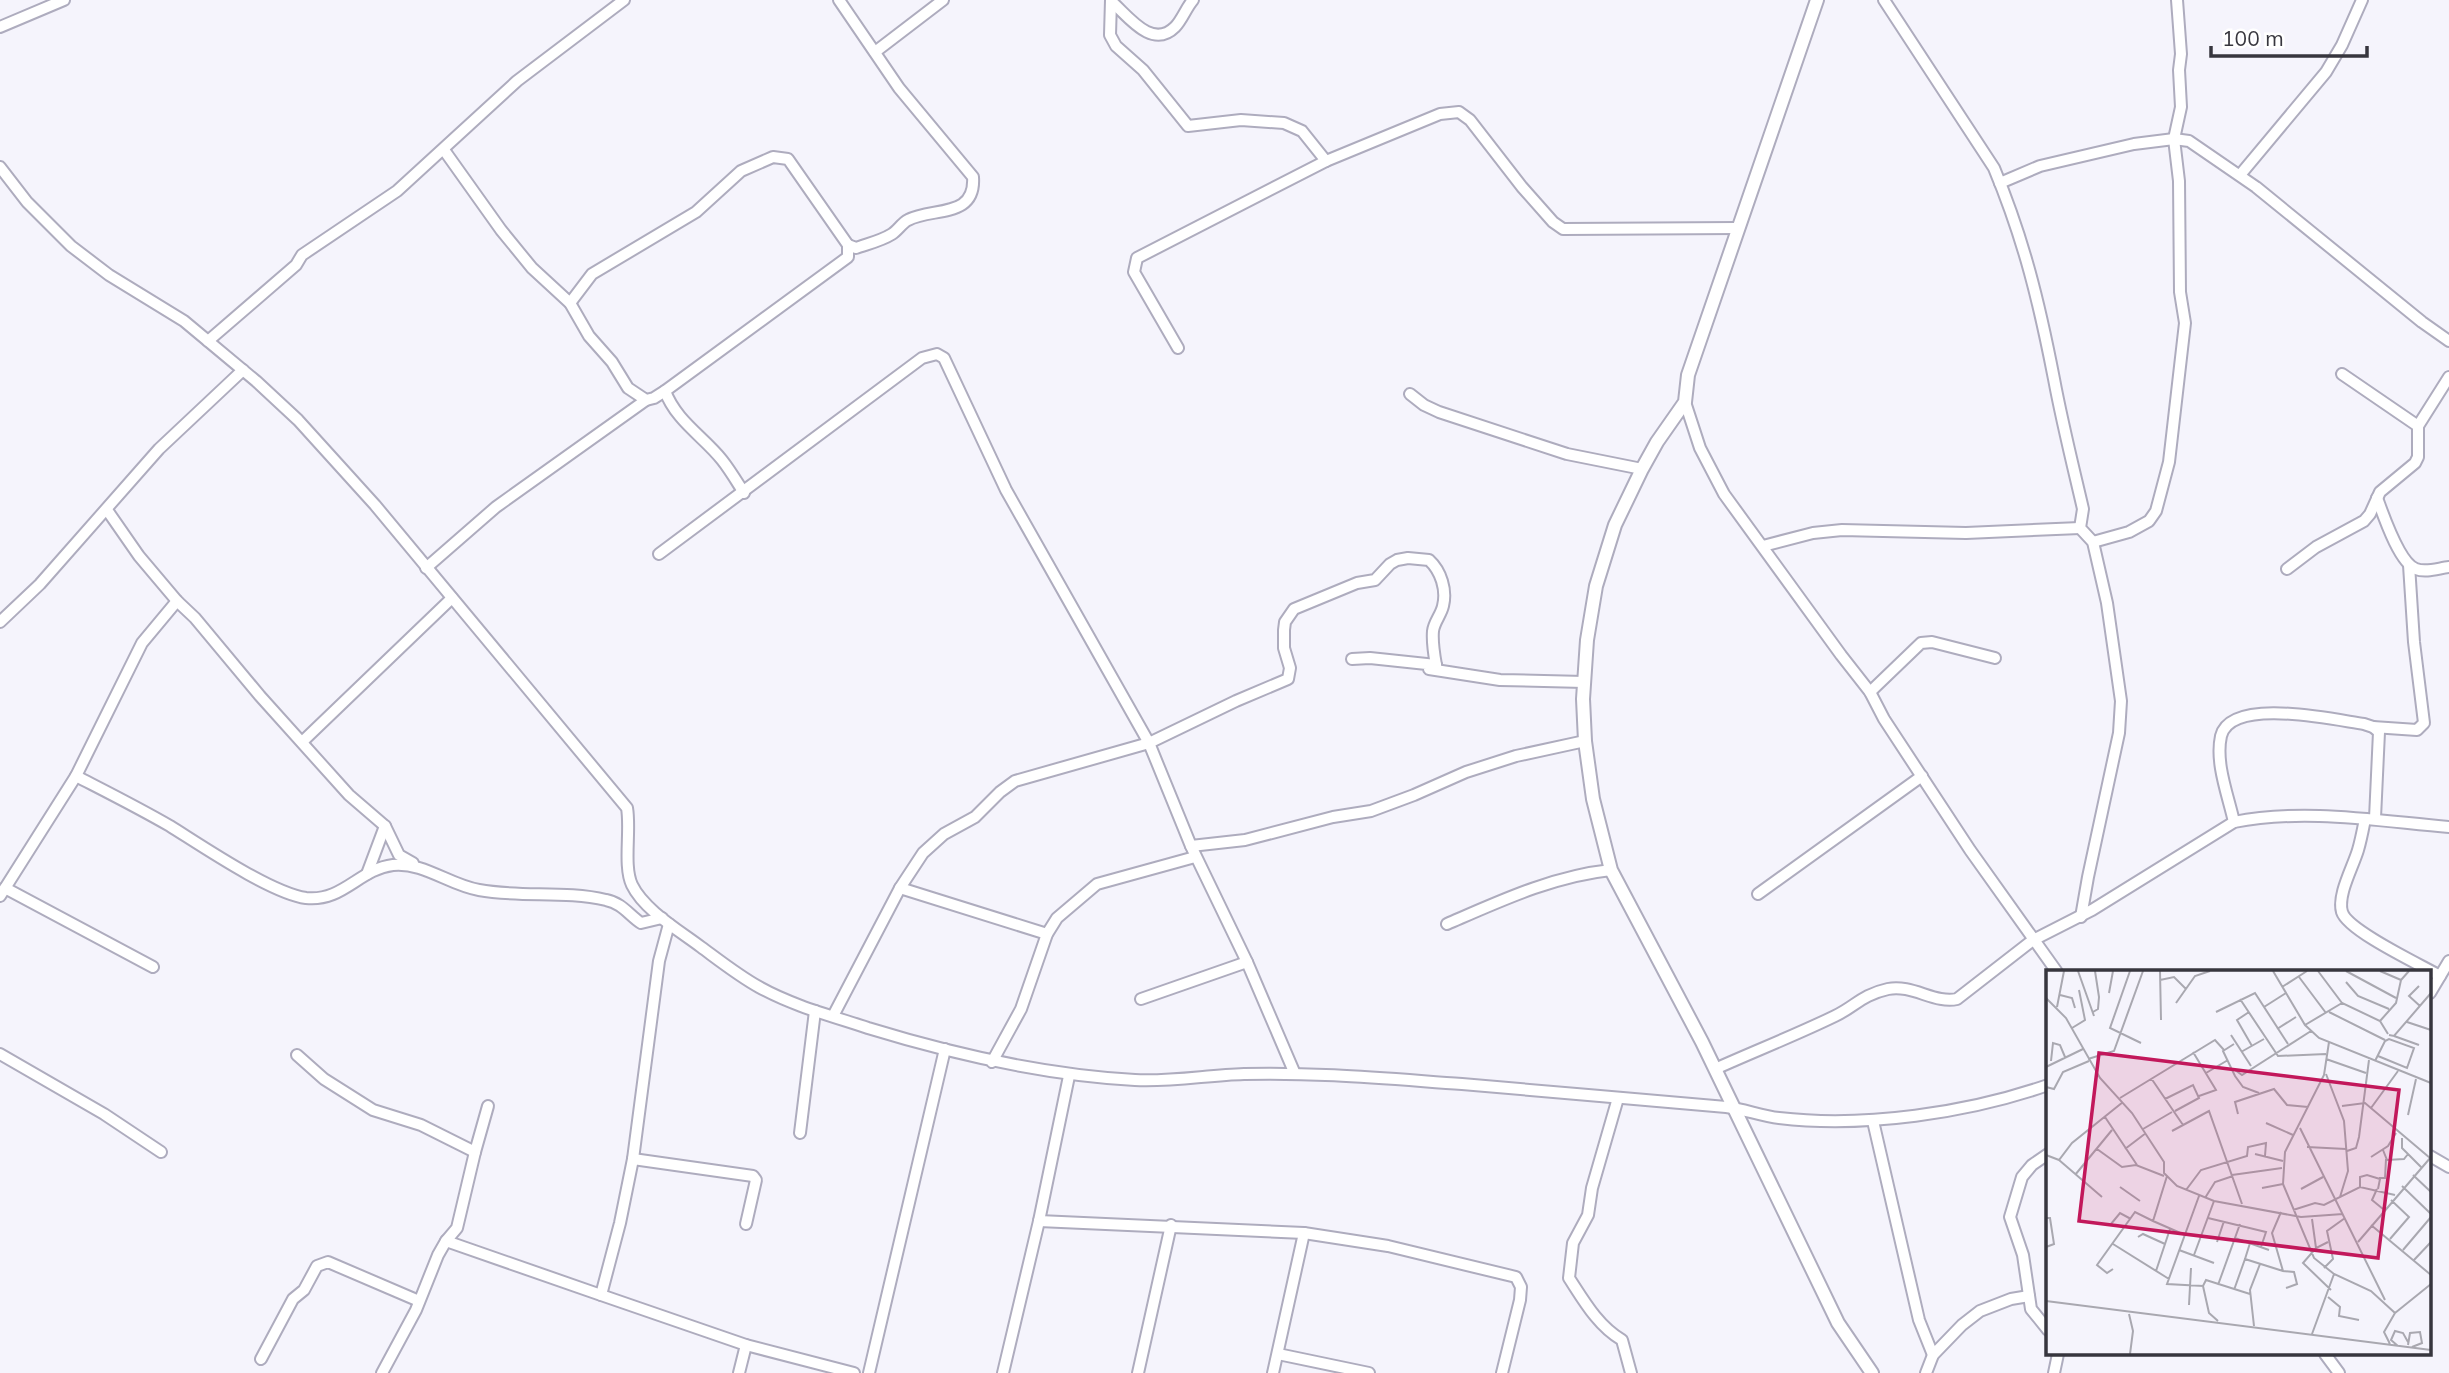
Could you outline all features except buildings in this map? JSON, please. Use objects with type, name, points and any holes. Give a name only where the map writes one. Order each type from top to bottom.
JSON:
[{"type":"street","points":[[0,27],[64,0]]},
{"type":"street","points":[[208,341],[296,265],[302,255],[330,234],[371,210],[444,150],[517,80],[624,0]]},
{"type":"street","points":[[839,0],[899,88],[973,177],[974,187],[969,200],[956,207],[913,218],[889,236],[856,248],[848,246]]},
{"type":"street","points":[[874,52],[943,0]]},
{"type":"street","points":[[1112,1],[1141,30],[1156,35],[1167,34],[1177,26],[1193,0]]},
{"type":"street","points":[[1817,0],[1688,375],[1685,402],[1700,448],[1724,494],[1870,692],[1884,719],[1922,776],[2056,970]]},
{"type":"street","points":[[1884,0],[1994,168],[2000,183],[2030,267],[2040,305],[2083,509],[2080,528]]},
{"type":"street","points":[[2093,542],[2129,532],[2149,520],[2156,512],[2169,462],[2185,323],[2180,292],[2179,181],[2174,139],[2181,107],[2177,0]]},
{"type":"street","points":[[2240,175],[2326,72],[2342,45],[2362,0]]},
{"type":"street","points":[[1112,1],[1110,35],[1116,46],[1143,70],[1188,126],[1241,120],[1284,123],[1302,131],[1326,161]]},
{"type":"street","points":[[1178,348],[1134,272],[1137,258],[1326,161],[1440,114],[1459,112],[1476,127],[1522,187],[1553,222],[1563,229],[1738,228]]},
{"type":"street","points":[[2000,183],[2040,166],[2134,144],[2174,139],[2189,141],[2240,175],[2449,341]]},
{"type":"street","points":[[444,150],[501,230],[532,268],[570,303],[589,336],[612,362],[628,388],[646,400]]},
{"type":"street","points":[[426,568],[496,507],[646,400],[665,391],[837,267],[848,257],[848,246],[788,159],[773,157],[741,171],[696,212],[592,274],[570,303]]},
{"type":"street","points":[[0,167],[27,202],[71,246],[109,275],[184,321],[243,370],[323,445],[627,808],[632,885],[665,921],[759,987],[815,1011],[944,1049],[992,1062],[1069,1076],[1142,1081],[1244,1074],[1295,1074],[1465,1084],[1733,1108],[1781,1118],[1874,1121],[1968,1105],[2046,1086]]},
{"type":"street","points":[[659,554],[922,358],[937,354],[944,358],[1006,490],[1149,743],[1193,852],[1247,962],[1295,1074]]},
{"type":"street","points":[[0,622],[40,584],[159,449],[243,370]]},
{"type":"street","points":[[2342,374],[2418,426]]},
{"type":"street","points":[[2287,569],[2316,547],[2364,521],[2380,492],[2409,469],[2418,457],[2418,426],[2449,377]]},
{"type":"street","points":[[665,391],[668,400],[684,421],[722,460],[744,493]]},
{"type":"street","points":[[1410,394],[1439,412],[1556,450],[1642,469]]},
{"type":"street","points":[[1685,402],[1642,469],[1615,525],[1603,558],[1591,611],[1584,682],[1585,741],[1593,799],[1611,870],[1715,1069],[1838,1323],[1872,1373]]},
{"type":"street","points":[[2377,498],[2390,532],[2413,569],[2423,571],[2449,567]]},
{"type":"street","points":[[107,510],[139,556],[260,696],[349,795],[385,826],[399,855],[451,882],[478,890],[520,895],[596,898],[615,902],[641,923],[665,921]]},
{"type":"street","points":[[1763,546],[1813,533],[1881,529],[1966,533],[2080,528],[2093,542],[2106,603],[2121,701],[2119,733],[2081,917]]},
{"type":"street","points":[[833,1016],[900,888],[933,842],[975,817],[1015,781],[1149,743],[1289,679],[1290,668],[1283,638],[1285,622],[1290,612],[1351,585],[1375,580],[1390,564],[1397,561],[1408,558],[1429,560],[1440,573],[1444,604],[1434,624],[1436,664]]},
{"type":"street","points":[[2234,822],[2224,777],[2221,736],[2225,727],[2236,719],[2276,712],[2373,727],[2417,730],[2424,723],[2414,642],[2409,565]]},
{"type":"street","points":[[302,742],[452,598]]},
{"type":"street","points":[[153,967],[2,892],[76,776],[142,643],[177,601]]},
{"type":"street","points":[[1870,692],[1922,643],[1932,642],[1995,658]]},
{"type":"street","points":[[1352,659],[1436,664]]},
{"type":"street","points":[[1436,664],[1429,669],[1500,680],[1584,682]]},
{"type":"street","points":[[2373,727],[2379,732],[2380,739],[2370,818],[2343,892],[2342,912],[2349,923],[2365,934],[2430,970]]},
{"type":"street","points":[[992,1062],[1021,1010],[1047,934],[1057,918],[1097,884],[1193,852],[1333,817],[1371,811],[1466,772],[1516,756],[1585,741]]},
{"type":"street","points":[[76,776],[296,896],[333,896],[367,874],[389,866],[418,866]]},
{"type":"street","points":[[1758,894],[1922,776]]},
{"type":"street","points":[[1715,1069],[1839,1015],[1873,993],[1892,988],[1923,992],[1942,1000],[1957,999],[2033,940],[2081,917],[2234,822],[2259,817],[2295,815],[2370,818],[2449,827]]},
{"type":"street","points":[[367,874],[385,826]]},
{"type":"street","points":[[1447,924],[1549,883],[1587,872],[1611,870]]},
{"type":"street","points":[[900,888],[1047,934]]},
{"type":"street","points":[[601,1295],[634,1159],[665,921]]},
{"type":"street","points":[[2432,990],[2449,961]]},
{"type":"street","points":[[1141,999],[1247,962]]},
{"type":"street","points":[[2432,971],[2441,976]]},
{"type":"street","points":[[800,1133],[815,1011]]},
{"type":"street","points":[[869,1373],[944,1049]]},
{"type":"street","points":[[0,1054],[92,1107],[161,1152]]},
{"type":"street","points":[[297,1055],[324,1079],[373,1110],[421,1125],[475,1152]]},
{"type":"street","points":[[1003,1373],[1039,1221],[1069,1076]]},
{"type":"street","points":[[1618,1098],[1592,1188],[1588,1215],[1573,1243],[1569,1279],[1591,1311],[1613,1335],[1622,1340],[1631,1373]]},
{"type":"street","points":[[382,1373],[446,1241],[457,1227],[488,1106]]},
{"type":"street","points":[[1874,1121],[1908,1277],[1919,1320],[1933,1355]]},
{"type":"street","points":[[2046,1155],[2032,1165],[2022,1177],[2010,1217],[2023,1255],[2031,1309],[2046,1328]]},
{"type":"street","points":[[2432,1157],[2449,1167]]},
{"type":"street","points":[[634,1159],[753,1176],[757,1187],[746,1224]]},
{"type":"street","points":[[1039,1221],[1304,1233],[1388,1246],[1516,1277],[1521,1287],[1520,1300],[1502,1373]]},
{"type":"street","points":[[1138,1373],[1171,1225]]},
{"type":"street","points":[[1273,1373],[1304,1233]]},
{"type":"street","points":[[446,1241],[746,1345],[854,1373]]},
{"type":"street","points":[[261,1359],[293,1299],[304,1290],[317,1266],[328,1262],[419,1301]]},
{"type":"street","points":[[1926,1373],[1933,1355],[1980,1311],[2011,1299],[2029,1296]]},
{"type":"street","points":[[739,1373],[746,1345]]},
{"type":"street","points":[[1278,1354],[1369,1373]]},
{"type":"street","points":[[2326,1356],[2339,1373]]}]
